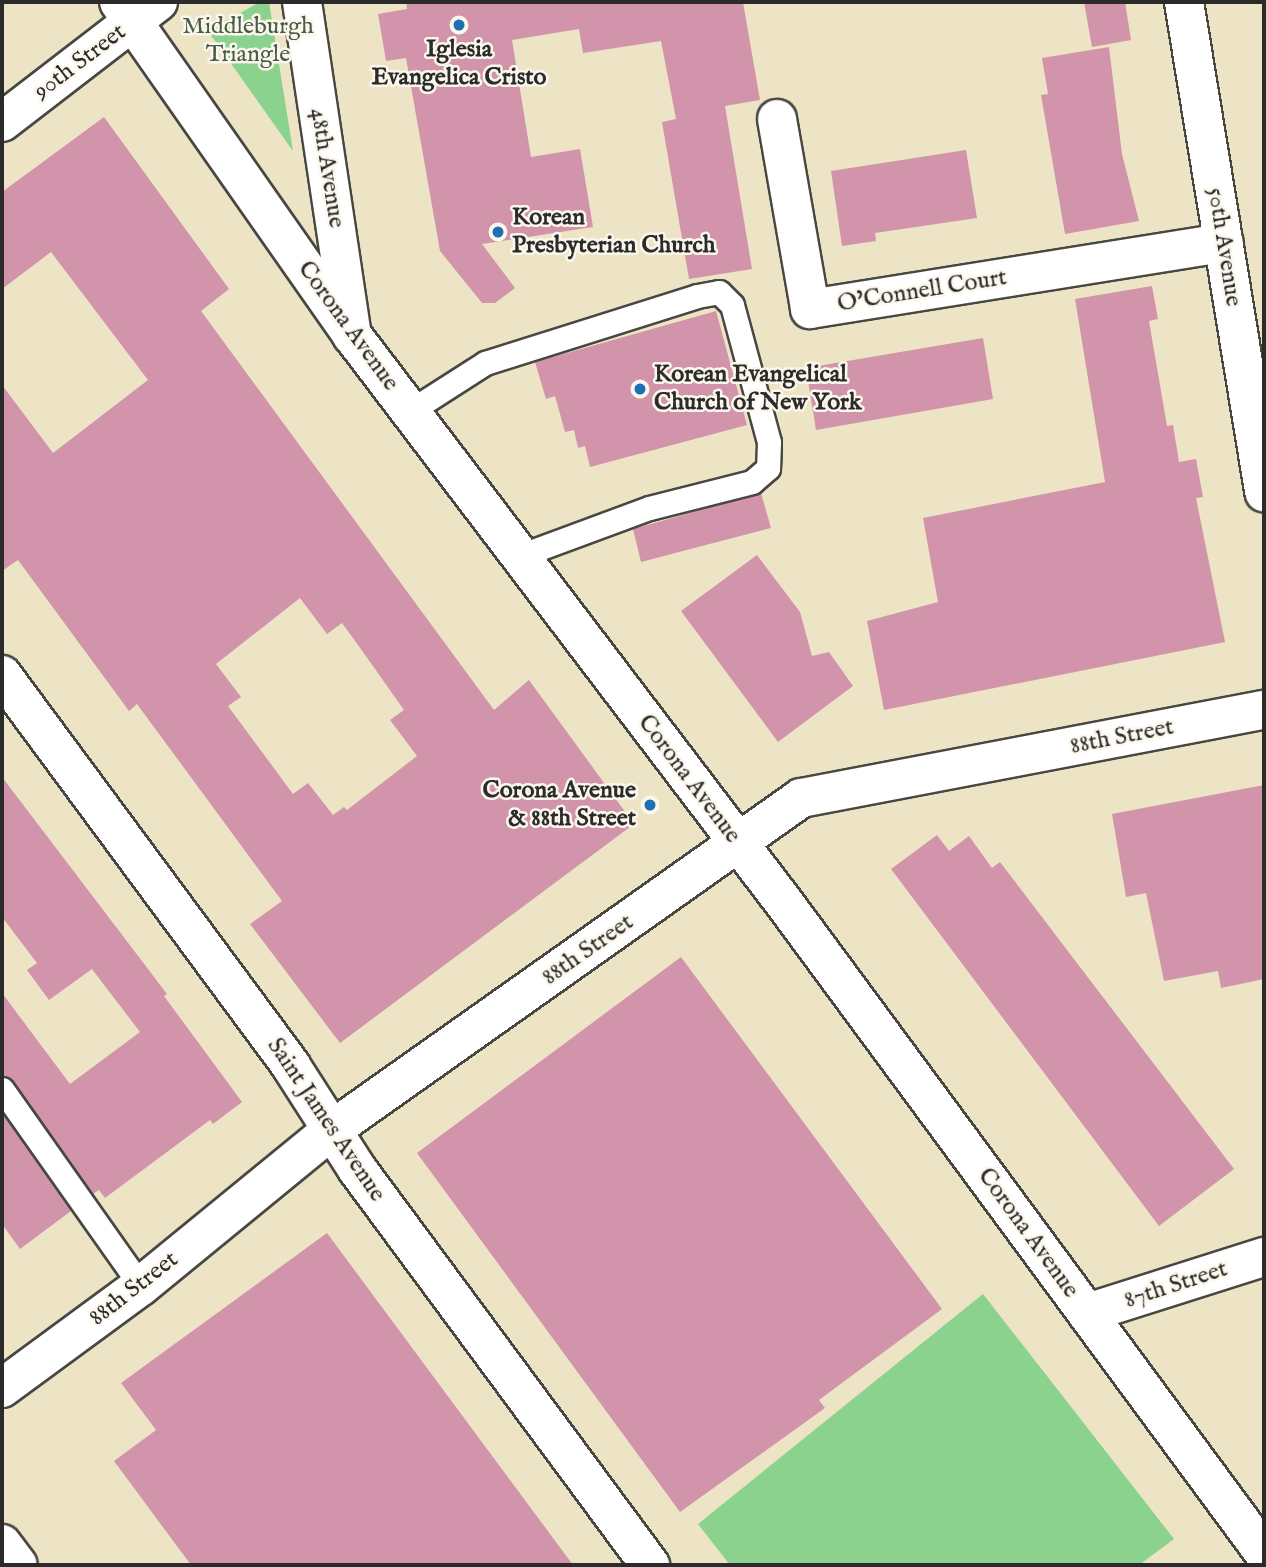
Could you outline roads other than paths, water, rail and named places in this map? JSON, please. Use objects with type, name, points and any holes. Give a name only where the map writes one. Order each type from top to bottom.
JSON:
[{"type":"street","name":"48th Avenue","points":[[302,2],[352,335]]},
{"type":"street","name":"50th Avenue","points":[[1184,2],[1264,493]]},
{"type":"street","name":"Corona Avenue","points":[[137,8],[352,335],[736,842],[1264,1553]]},
{"type":"street","name":"90th Street","points":[[2,122],[137,8]]},
{"type":"street","name":"O'Connell Court","points":[[778,119],[810,309],[1224,243]]},
{"type":"street","name":"Saint James Avenue","points":[[2,675],[291,1066],[332,1129],[650,1565]]},
{"type":"street","name":"88th Street","points":[[2,1388],[141,1286],[332,1129],[802,798],[1264,710]]},
{"type":"street","name":"87th Street","points":[[1087,1313],[1264,1256]]},
{"type":"street","points":[[2,1544],[18,1565]]},
{"type":"lane","points":[[410,411],[485,363],[719,292],[733,305],[769,442],[768,468],[752,482],[649,508],[519,555]]},
{"type":"lane","points":[[2,1088],[141,1286]]},
{"type":"place","name":"Iglesia Evangelica Cristo","points":[[459,25]]},
{"type":"place","name":"Korean Presbyterian Church","points":[[498,232]]},
{"type":"place","name":"Korean Evangelical Church of New York","points":[[640,389]]},
{"type":"place","name":"Corona Avenue & 88th Street","points":[[650,805]]},
{"type":"park label","name":"Middleburgh Triangle","points":[[248,41]]}]
